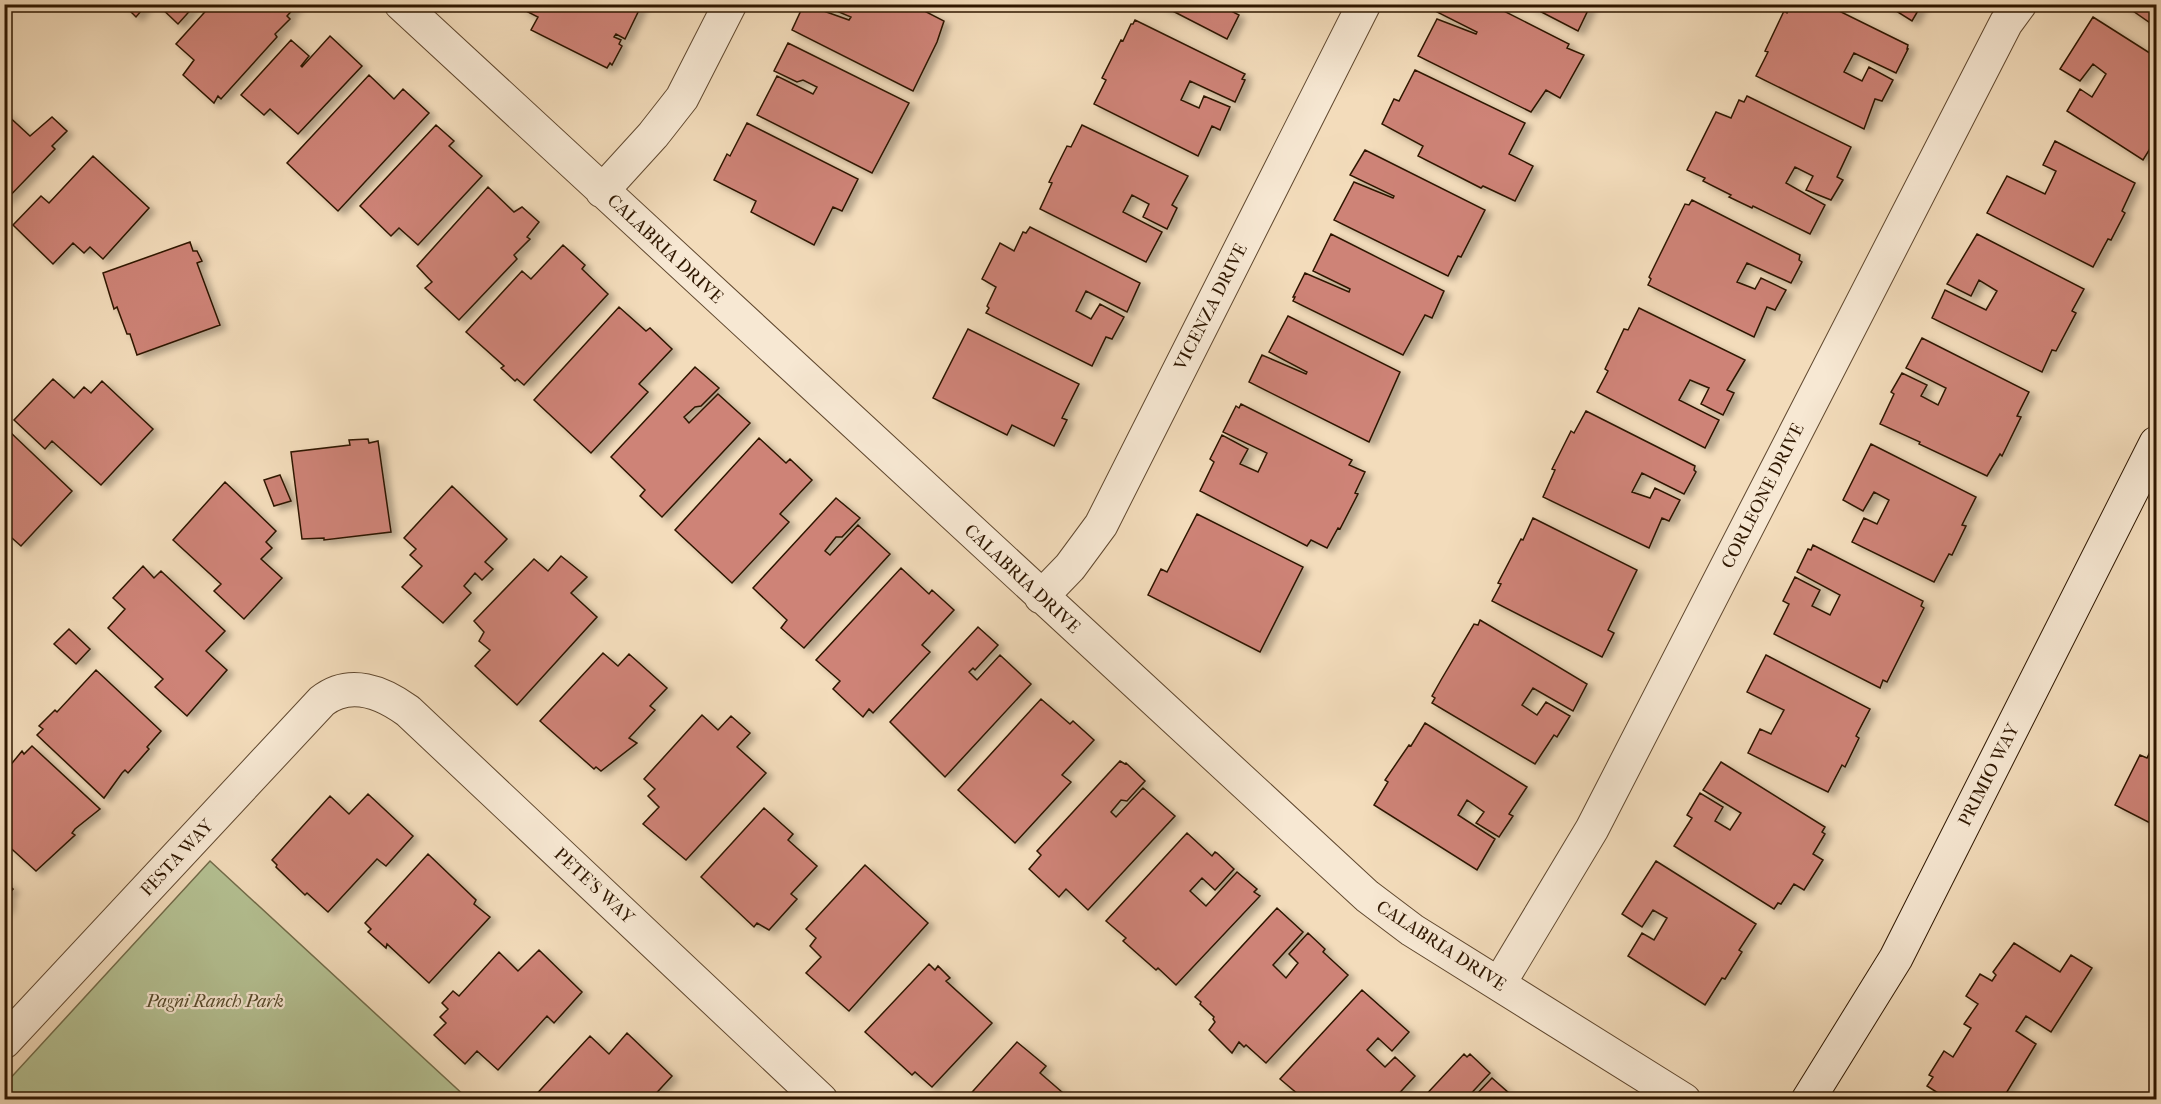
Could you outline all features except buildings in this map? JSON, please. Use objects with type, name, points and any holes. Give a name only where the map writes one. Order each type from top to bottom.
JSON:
[{"type":"street","name":"CALABRIA DRIVE","points":[[400,4],[1367,896],[1412,930],[1684,1100]]},
{"type":"street","points":[[602,191],[653,135],[682,98],[730,4]]},
{"type":"street","name":"VICENZA DRIVE","points":[[1041,597],[1070,567],[1101,525],[1364,4]]},
{"type":"street","name":"CORLEONE DRIVE","points":[[1498,984],[1592,829],[2006,23],[2020,4]]},
{"type":"street","name":"PRIMIO WAY","points":[[1808,1100],[1896,958],[2157,443]]},
{"type":"street","name":"FESTA WAY","points":[[4,1042],[322,702],[357,676]]},
{"type":"street","name":"PETE'S WAY","points":[[357,676],[378,693],[408,711],[821,1100]]},
{"type":"green space","name":"Pagni Ranch Park","points":[[210,861],[468,1099],[5,1099],[5,1084]]}]
